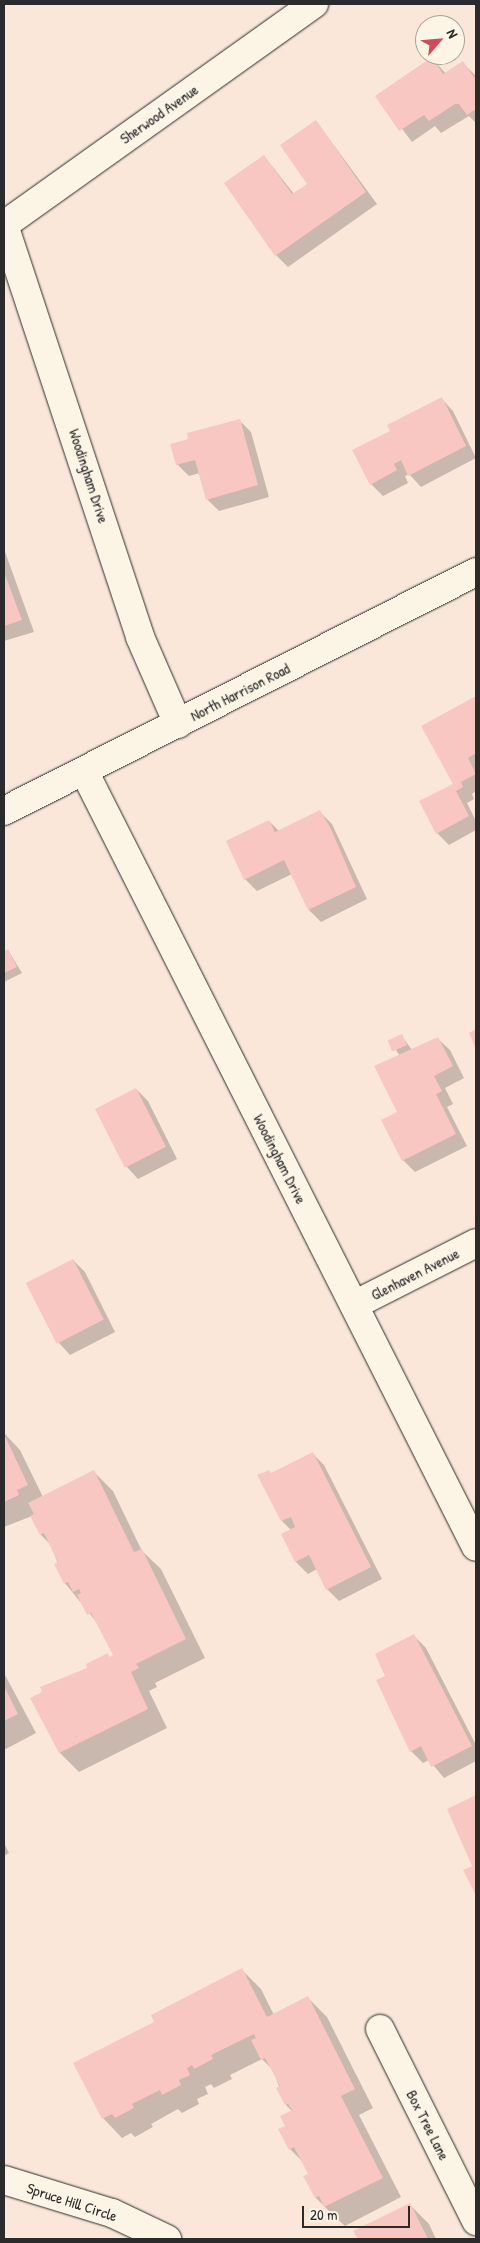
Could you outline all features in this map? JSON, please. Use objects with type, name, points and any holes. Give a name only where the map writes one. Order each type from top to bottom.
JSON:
[{"type":"street","name":"Sherwood Avenue","points":[[4,225],[314,4]]},
{"type":"street","name":"Woodingham Drive","points":[[4,225],[140,637],[178,724]]},
{"type":"street","name":"North Harrison Road","points":[[4,811],[476,572]]},
{"type":"street","name":"Woodingham Drive","points":[[84,771],[476,1547]]},
{"type":"street","name":"Glenhaven Avenue","points":[[354,1305],[476,1243]]},
{"type":"street","name":"Box Tree Lane","points":[[380,2029],[476,2221]]},
{"type":"street","name":"Spruce Hill Circle","points":[[4,2180],[112,2213],[167,2239]]},
{"type":"building","points":[[465,64],[476,80],[476,109],[467,115],[459,104],[455,104],[429,121],[424,115],[399,131],[375,96],[420,65],[437,65],[443,74],[457,65]]},
{"type":"building","points":[[316,120],[366,192],[275,256],[224,183],[264,155],[292,194],[307,184],[280,145]]},
{"type":"building","points":[[442,397],[466,446],[408,476],[401,460],[394,464],[397,470],[370,485],[352,450],[390,431],[387,425]]},
{"type":"building","points":[[240,419],[258,485],[206,500],[195,460],[176,465],[170,444],[188,439],[187,433]]},
{"type":"building","points":[[4,572],[22,620],[4,626]]},
{"type":"building","points":[[476,696],[476,753],[468,758],[476,774],[461,782],[463,787],[456,791],[469,816],[436,834],[419,801],[453,784],[421,726]]},
{"type":"building","points":[[320,810],[331,829],[356,887],[308,910],[284,860],[244,880],[226,841],[269,820],[275,832]]},
{"type":"building","points":[[8,949],[17,967],[4,973],[4,951]]},
{"type":"building","points":[[476,1029],[476,1049],[469,1033]]},
{"type":"building","points":[[402,1034],[407,1045],[392,1051],[387,1041]]},
{"type":"building","points":[[438,1037],[453,1066],[434,1076],[442,1091],[436,1094],[456,1134],[402,1161],[381,1120],[397,1112],[374,1066]]},
{"type":"building","points":[[136,1088],[166,1147],[125,1168],[95,1109]]},
{"type":"building","points":[[73,1259],[104,1320],[57,1344],[26,1283]]},
{"type":"building","points":[[4,1434],[28,1485],[17,1490],[19,1495],[4,1502]]},
{"type":"building","points":[[313,1452],[371,1567],[326,1590],[309,1555],[295,1562],[281,1534],[295,1527],[291,1517],[281,1521],[257,1475],[269,1470],[271,1473]]},
{"type":"building","points":[[94,1470],[134,1552],[142,1549],[186,1639],[136,1664],[139,1668],[131,1672],[148,1709],[59,1753],[30,1698],[42,1692],[40,1687],[87,1668],[86,1664],[108,1653],[109,1657],[113,1655],[91,1613],[87,1615],[77,1595],[81,1593],[79,1589],[73,1592],[68,1582],[64,1584],[54,1564],[58,1562],[44,1533],[40,1535],[30,1516],[34,1514],[28,1503]]},
{"type":"building","points":[[414,1634],[472,1746],[431,1767],[421,1746],[410,1752],[376,1680],[385,1676],[375,1654]]},
{"type":"building","points":[[4,1686],[18,1714],[4,1721]]},
{"type":"building","points":[[476,1795],[476,1896],[463,1870],[472,1866],[447,1809]]},
{"type":"building","points":[[242,1968],[267,2017],[308,1996],[355,2089],[341,2096],[383,2178],[324,2207],[319,2196],[315,2198],[303,2176],[308,2174],[294,2147],[289,2150],[278,2129],[285,2126],[280,2116],[292,2110],[288,2104],[285,2105],[276,2088],[280,2086],[265,2058],[261,2060],[251,2040],[256,2038],[254,2034],[211,2055],[213,2059],[194,2069],[192,2065],[187,2068],[190,2075],[179,2080],[181,2085],[162,2095],[160,2090],[132,2104],[134,2108],[115,2118],[112,2114],[102,2119],[73,2063],[154,2022],[151,2015]]},
{"type":"building","points":[[410,2203],[428,2239],[358,2239],[353,2231]]}]
